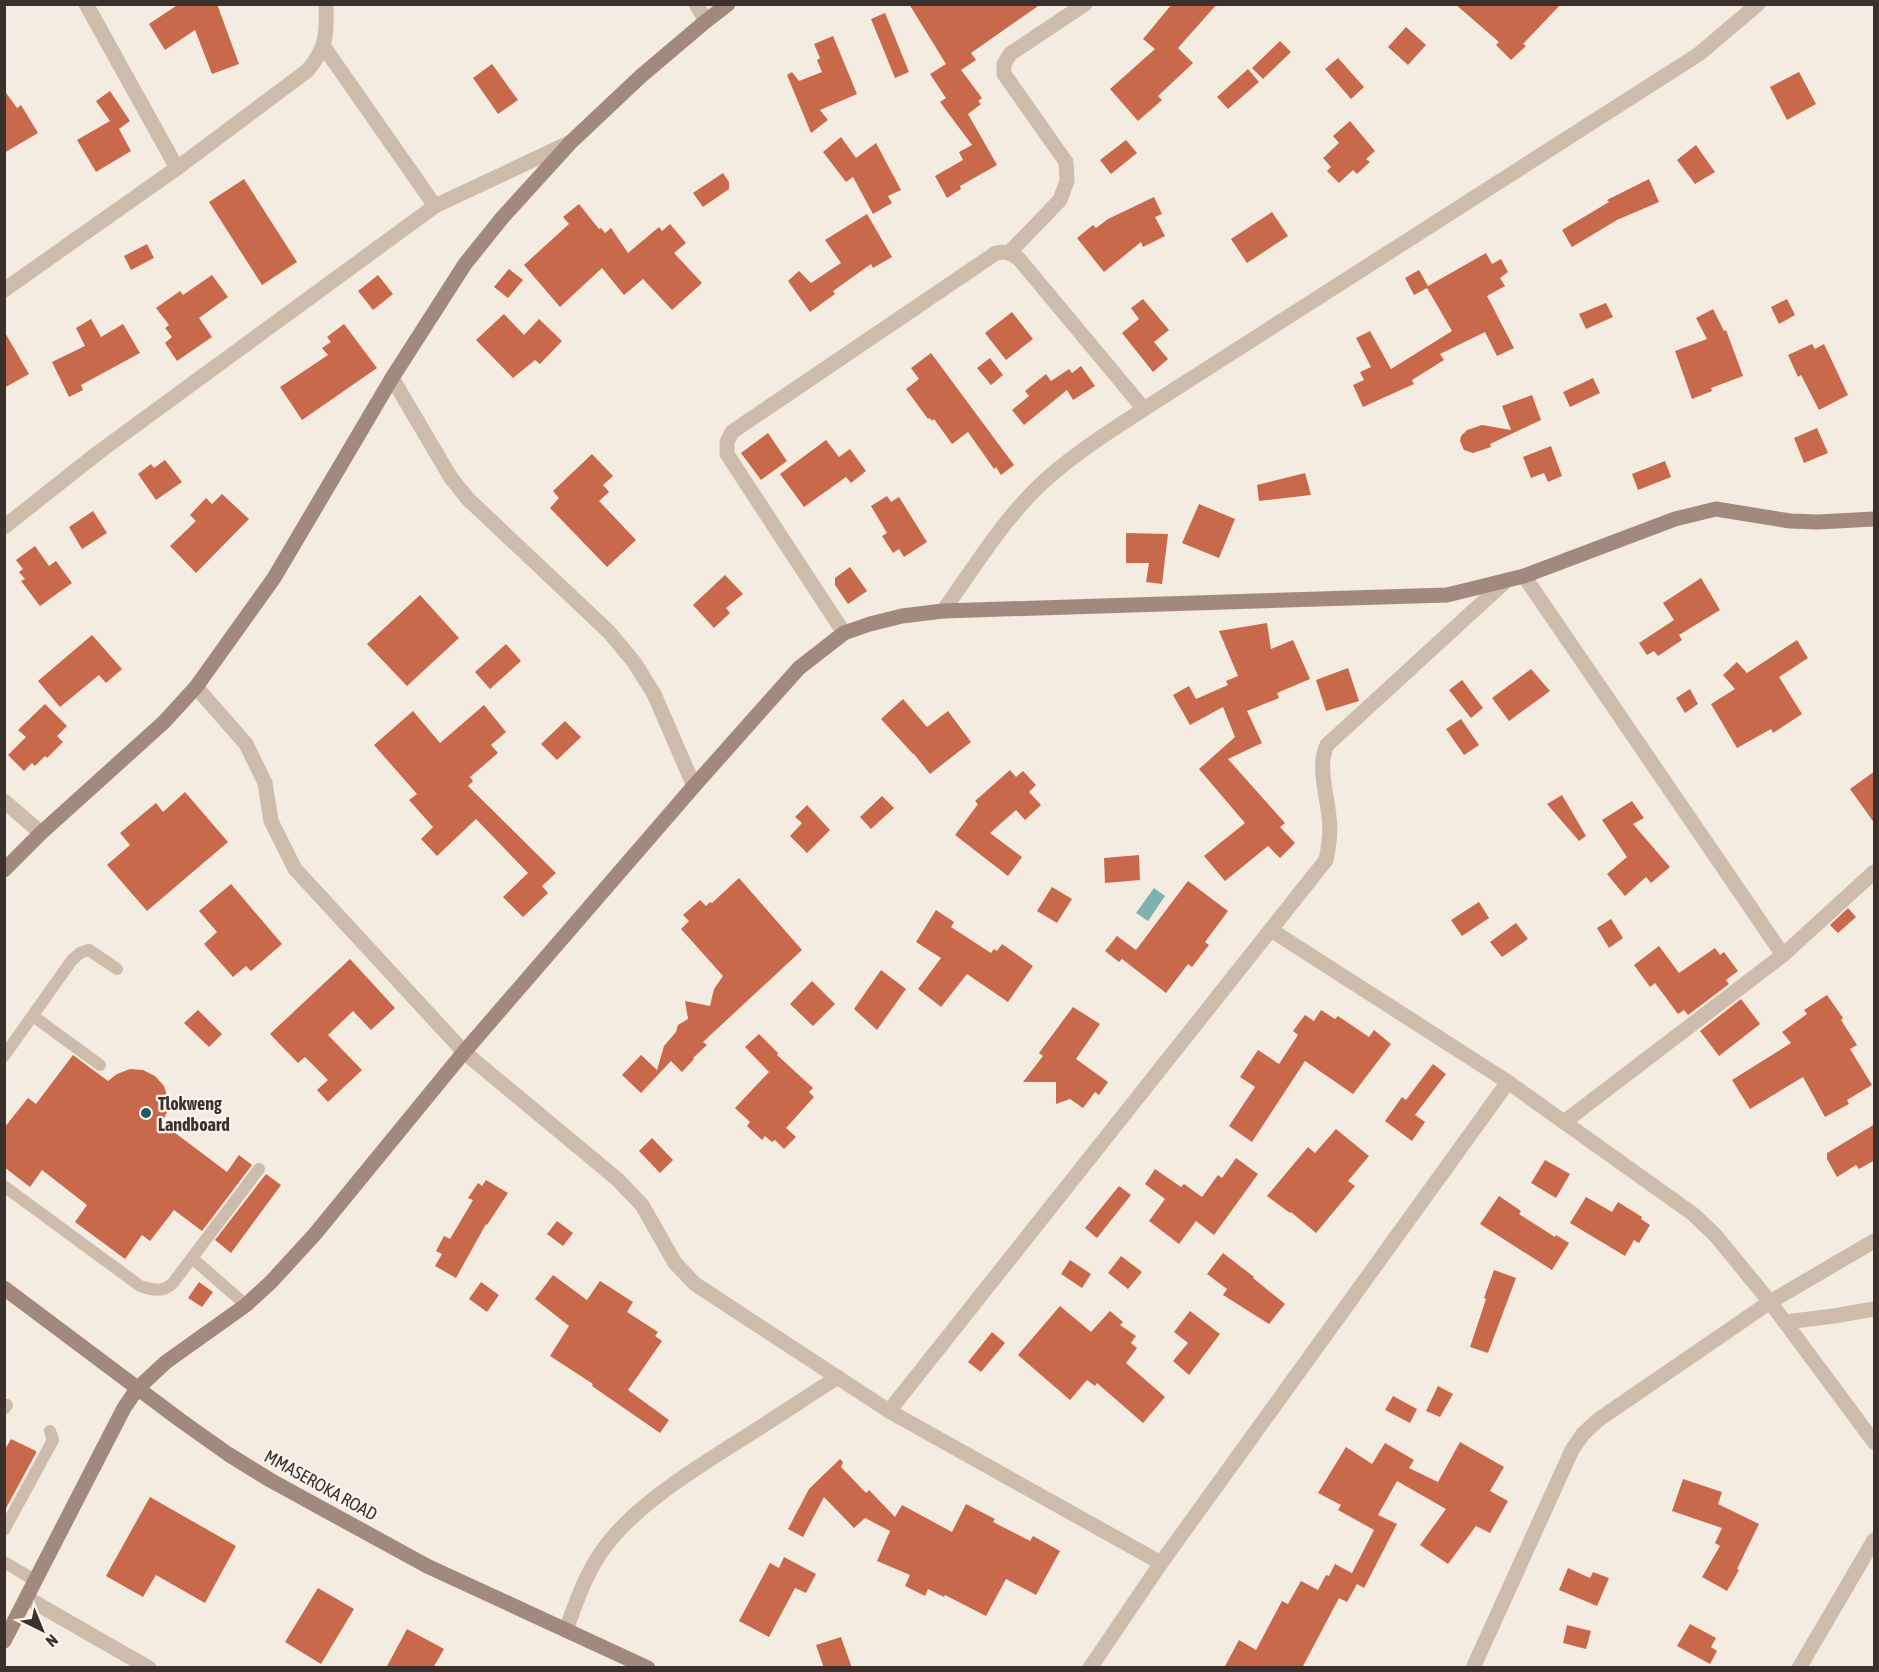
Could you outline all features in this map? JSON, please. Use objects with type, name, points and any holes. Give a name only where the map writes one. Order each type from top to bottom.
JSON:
[{"type":"street","points":[[86,4],[177,168]]},
{"type":"street","points":[[4,290],[177,168],[307,71],[324,47],[327,34],[326,4]]},
{"type":"street","points":[[696,4],[706,21]]},
{"type":"street","points":[[4,870],[41,833],[164,722],[195,687],[274,578],[392,378],[471,257],[502,218],[571,142],[641,76],[728,4]]},
{"type":"street","points":[[1009,253],[1060,200],[1067,181],[1067,171],[1065,162],[1004,74],[1004,64],[1010,54],[1085,4]]},
{"type":"street","points":[[943,611],[1011,516],[1041,484],[1078,453],[1699,54],[1758,4]]},
{"type":"street","points":[[324,47],[435,206]]},
{"type":"street","points":[[4,527],[99,452],[435,206],[571,142]]},
{"type":"street","points":[[844,633],[727,454],[727,442],[732,432],[996,253],[1009,253],[1019,259],[1144,409]]},
{"type":"street","points":[[392,378],[451,478],[468,499],[609,632],[634,662],[654,694],[694,786]]},
{"type":"street","points":[[4,1641],[124,1408],[137,1389],[166,1362],[246,1305],[271,1282],[328,1219],[464,1052],[694,786],[799,668],[844,633],[902,616],[943,611],[1447,595],[1524,576],[1675,519],[1716,509],[1800,521],[1875,519]]},
{"type":"street","points":[[1524,576],[1783,955]]},
{"type":"street","points":[[889,1411],[1326,860],[1330,819],[1323,762],[1327,745],[1507,580]]},
{"type":"street","points":[[195,687],[246,744],[265,783],[271,821],[295,869],[464,1052],[618,1179],[642,1205],[675,1263],[695,1284],[889,1411],[1161,1563]]},
{"type":"street","points":[[4,801],[41,833]]},
{"type":"street","points":[[1564,1122],[1783,955],[1875,872]]},
{"type":"street","points":[[1271,930],[1508,1082],[1693,1214],[1716,1236],[1770,1302],[1875,1442]]},
{"type":"street","points":[[1090,1668],[1161,1563],[1508,1082]]},
{"type":"street","points":[[1473,1668],[1572,1450],[1583,1434],[1598,1420],[1770,1302],[1875,1242]]},
{"type":"street","name":"MMASEROKA ROAD","points":[[4,1288],[137,1389],[228,1454],[280,1485],[427,1566],[648,1668]]},
{"type":"street","points":[[1785,1322],[1875,1309]]},
{"type":"street","points":[[566,1630],[591,1568],[601,1551],[624,1524],[683,1477],[838,1377]]},
{"type":"street","points":[[1799,1668],[1875,1540]]},
{"type":"street","points":[[27,1598],[149,1668]]},
{"type":"lane","points":[[4,1056],[72,960],[80,953],[89,950],[117,969]]},
{"type":"lane","points":[[33,1017],[100,1065]]},
{"type":"lane","points":[[4,1186],[140,1286],[159,1291],[169,1288],[259,1168]]},
{"type":"lane","points":[[192,1258],[246,1305]]},
{"type":"lane","points":[[4,1530],[53,1440],[50,1431]]},
{"type":"lane","points":[[4,1562],[36,1581]]},
{"type":"water","points":[[1154,888],[1165,896],[1148,921],[1136,913]]},
{"type":"building","points":[[179,4],[217,4],[239,64],[212,74],[195,30],[165,50],[149,24]]},
{"type":"building","points":[[909,4],[1041,4],[971,53],[976,60],[961,70],[982,98],[978,101],[981,104],[968,114],[997,165],[960,186],[961,189],[947,198],[935,176],[963,160],[959,152],[972,145],[940,102],[946,98],[930,74],[946,64]]},
{"type":"building","points":[[1172,4],[1217,4],[1178,48],[1193,63],[1158,96],[1162,100],[1138,121],[1110,89],[1155,49],[1143,39]]},
{"type":"building","points":[[1455,4],[1561,4],[1523,44],[1526,46],[1511,60],[1496,45],[1499,42]]},
{"type":"building","points":[[885,13],[909,72],[895,78],[871,19]]},
{"type":"building","points":[[1406,27],[1426,45],[1408,65],[1388,47]]},
{"type":"building","points":[[833,36],[857,94],[820,110],[828,120],[811,133],[787,75],[792,72],[799,81],[822,72],[817,60],[820,58],[814,44]]},
{"type":"building","points":[[1280,41],[1291,52],[1263,79],[1252,68]]},
{"type":"building","points":[[1338,58],[1364,87],[1351,99],[1325,69]]},
{"type":"building","points":[[492,64],[518,100],[498,114],[473,78]]},
{"type":"building","points":[[1248,69],[1259,82],[1228,109],[1217,97]]},
{"type":"building","points":[[1799,72],[1816,104],[1787,120],[1770,87]]},
{"type":"building","points":[[4,90],[17,108],[21,105],[38,133],[4,153]]},
{"type":"building","points":[[110,91],[130,121],[119,129],[131,151],[96,172],[77,140],[110,121],[96,101]]},
{"type":"building","points":[[1350,121],[1375,151],[1366,159],[1370,162],[1357,174],[1353,170],[1339,183],[1327,171],[1331,167],[1323,158],[1339,143],[1333,136]]},
{"type":"building","points":[[841,137],[856,158],[876,143],[901,190],[888,196],[892,203],[873,214],[853,177],[846,182],[823,152]]},
{"type":"building","points":[[1126,140],[1137,153],[1111,174],[1100,160]]},
{"type":"building","points":[[1696,145],[1715,172],[1695,184],[1677,160]]},
{"type":"building","points":[[723,173],[729,182],[729,189],[703,207],[693,193]]},
{"type":"building","points":[[244,179],[297,262],[262,285],[209,202]]},
{"type":"building","points":[[1649,179],[1659,202],[1617,220],[1572,247],[1562,230],[1609,202],[1607,200]]},
{"type":"building","points":[[1154,197],[1162,214],[1155,217],[1165,236],[1143,247],[1141,242],[1104,272],[1077,238],[1093,225],[1096,228],[1108,219]]},
{"type":"building","points":[[579,204],[599,229],[601,228],[605,233],[611,228],[628,253],[659,227],[662,231],[670,224],[686,243],[674,253],[702,283],[672,310],[643,279],[624,295],[602,268],[560,307],[524,265],[569,224],[563,217]]},
{"type":"building","points":[[1272,212],[1288,236],[1247,263],[1231,239]]},
{"type":"building","points":[[867,214],[892,257],[873,268],[871,264],[833,291],[835,294],[810,312],[788,281],[799,271],[811,283],[841,263],[825,240]]},
{"type":"building","points":[[147,244],[154,258],[131,270],[124,256]]},
{"type":"building","points":[[1486,253],[1492,264],[1501,259],[1508,272],[1500,278],[1505,286],[1487,296],[1514,348],[1497,356],[1485,332],[1440,354],[1444,360],[1412,380],[1414,384],[1363,407],[1353,385],[1364,380],[1360,372],[1371,367],[1356,338],[1370,331],[1391,369],[1452,331],[1427,288],[1414,295],[1405,278],[1419,270],[1428,286]]},
{"type":"building","points":[[509,269],[523,280],[508,298],[494,287]]},
{"type":"building","points":[[212,275],[228,297],[199,318],[212,337],[177,361],[165,343],[172,337],[165,328],[169,325],[156,308],[180,291],[183,295]]},
{"type":"building","points":[[378,275],[393,294],[373,310],[358,291]]},
{"type":"building","points":[[1143,299],[1169,330],[1154,342],[1168,359],[1153,372],[1122,333],[1139,319],[1131,308]]},
{"type":"building","points":[[1787,299],[1795,315],[1779,324],[1771,307]]},
{"type":"building","points":[[1606,303],[1613,317],[1586,329],[1579,314]]},
{"type":"building","points":[[1713,309],[1724,331],[1726,330],[1743,376],[1711,388],[1712,391],[1692,399],[1675,351],[1707,339],[1696,318]]},
{"type":"building","points":[[1012,312],[1033,339],[1006,360],[985,333]]},
{"type":"building","points":[[504,314],[524,335],[539,319],[562,341],[540,364],[535,360],[513,378],[476,340]]},
{"type":"building","points":[[91,319],[101,337],[123,324],[140,353],[81,385],[83,390],[69,397],[52,362],[85,346],[76,328]]},
{"type":"building","points":[[344,324],[377,368],[302,420],[280,387],[328,355],[322,348],[331,342],[327,337]]},
{"type":"building","points":[[4,331],[29,374],[4,388]]},
{"type":"building","points":[[1812,344],[1815,349],[1824,344],[1848,395],[1819,410],[1801,375],[1798,377],[1788,355]]},
{"type":"building","points":[[931,353],[1014,465],[1001,475],[996,467],[994,469],[968,432],[952,444],[934,419],[932,421],[928,419],[906,389],[919,379],[911,368]]},
{"type":"building","points":[[990,358],[1003,375],[991,385],[977,368]]},
{"type":"building","points":[[1081,366],[1095,386],[1073,400],[1067,390],[1024,425],[1012,410],[1029,396],[1025,391],[1046,374],[1051,381],[1069,369],[1072,373]]},
{"type":"building","points":[[1593,378],[1600,393],[1570,407],[1563,392]]},
{"type":"building","points":[[1532,395],[1541,420],[1490,444],[1491,447],[1473,453],[1464,450],[1460,441],[1461,436],[1467,430],[1482,425],[1511,430],[1502,406]]},
{"type":"building","points":[[1817,428],[1828,453],[1804,463],[1794,438]]},
{"type":"building","points":[[768,433],[787,461],[761,480],[741,453]]},
{"type":"building","points":[[826,440],[839,457],[850,449],[866,471],[851,483],[846,477],[804,507],[780,474]]},
{"type":"building","points":[[1551,446],[1562,476],[1548,482],[1544,473],[1531,478],[1523,457]]},
{"type":"building","points":[[592,454],[613,476],[603,485],[609,492],[599,501],[636,540],[607,567],[550,508],[559,498],[553,491]]},
{"type":"building","points":[[165,460],[182,482],[156,500],[138,474],[151,464],[154,468]]},
{"type":"building","points":[[1665,461],[1671,477],[1638,490],[1632,474]]},
{"type":"building","points":[[1305,473],[1311,495],[1259,501],[1257,485]]},
{"type":"building","points":[[222,494],[249,519],[196,573],[170,546],[196,521],[190,515],[206,498],[212,504]]},
{"type":"building","points":[[887,496],[891,502],[899,497],[927,542],[904,557],[899,549],[893,553],[882,536],[887,533],[871,506]]},
{"type":"building","points":[[1199,504],[1235,519],[1219,558],[1182,543]]},
{"type":"building","points":[[93,511],[107,533],[82,549],[69,527]]},
{"type":"building","points":[[1126,533],[1168,534],[1162,584],[1146,582],[1149,563],[1126,563]]},
{"type":"building","points":[[35,546],[49,566],[56,561],[72,583],[40,606],[21,581],[25,579],[19,572],[23,569],[16,560]]},
{"type":"building","points":[[850,567],[867,591],[848,604],[835,585],[835,578]]},
{"type":"building","points":[[725,575],[743,594],[726,608],[730,613],[714,628],[693,605]]},
{"type":"building","points":[[1701,578],[1720,610],[1679,635],[1682,640],[1658,656],[1654,651],[1647,655],[1639,643],[1674,620],[1663,603]]},
{"type":"building","points":[[420,595],[459,638],[407,686],[367,644]]},
{"type":"building","points":[[1267,623],[1271,649],[1293,640],[1310,679],[1277,693],[1279,698],[1247,711],[1262,743],[1228,759],[1285,823],[1280,827],[1295,843],[1280,858],[1268,846],[1225,881],[1204,856],[1245,823],[1199,769],[1235,737],[1223,707],[1190,725],[1173,695],[1189,686],[1196,699],[1228,685],[1226,681],[1238,676],[1219,631]]},
{"type":"building","points":[[92,635],[122,669],[106,683],[99,675],[60,707],[38,681]]},
{"type":"building","points":[[1797,640],[1808,658],[1779,677],[1802,714],[1773,733],[1771,729],[1737,748],[1711,704],[1735,689],[1723,675],[1737,662],[1747,673]]},
{"type":"building","points":[[506,644],[521,661],[490,689],[475,672]]},
{"type":"building","points":[[1348,668],[1359,701],[1326,711],[1316,680]]},
{"type":"building","points":[[1531,669],[1550,691],[1509,721],[1492,698]]},
{"type":"building","points":[[1462,680],[1483,708],[1471,718],[1449,690]]},
{"type":"building","points":[[1690,689],[1698,704],[1685,713],[1676,698]]},
{"type":"building","points":[[903,699],[927,727],[948,711],[971,742],[930,774],[881,719]]},
{"type":"building","points":[[45,704],[67,726],[57,736],[63,742],[47,758],[45,756],[35,766],[32,763],[24,771],[8,755],[26,737],[18,730]]},
{"type":"building","points":[[484,705],[506,732],[491,745],[498,753],[470,777],[473,781],[468,786],[556,873],[542,886],[548,893],[523,917],[503,897],[528,873],[476,819],[437,856],[421,839],[433,827],[409,800],[417,794],[374,745],[413,711],[440,743]]},
{"type":"building","points":[[1461,719],[1479,745],[1464,755],[1446,729]]},
{"type":"building","points":[[565,721],[581,737],[557,760],[541,744]]},
{"type":"building","points":[[1010,770],[1016,777],[1023,771],[1036,785],[1029,792],[1041,805],[1025,820],[1016,810],[990,833],[1022,857],[1008,876],[955,835],[978,804],[975,801]]},
{"type":"building","points":[[1875,771],[1875,824],[1850,789]]},
{"type":"building","points":[[185,792],[228,842],[147,911],[107,865],[130,845],[120,833],[156,803],[163,812]]},
{"type":"building","points":[[1562,795],[1586,836],[1579,841],[1547,804]]},
{"type":"building","points":[[882,796],[894,808],[871,829],[860,817]]},
{"type":"building","points":[[1632,801],[1644,818],[1633,824],[1670,867],[1651,883],[1646,877],[1625,896],[1607,874],[1627,857],[1602,820]]},
{"type":"building","points":[[807,805],[830,830],[807,853],[790,836],[802,823],[795,817]]},
{"type":"building","points":[[1139,855],[1140,880],[1105,883],[1104,858]]},
{"type":"building","points":[[739,878],[802,950],[703,1042],[707,1045],[682,1072],[671,1061],[641,1093],[622,1075],[641,1055],[657,1070],[664,1046],[676,1032],[678,1025],[688,1019],[685,1001],[710,1006],[714,989],[723,976],[681,929],[689,921],[683,915],[700,900],[706,906],[712,903]]},
{"type":"building","points":[[1188,881],[1228,911],[1205,942],[1209,945],[1192,967],[1188,964],[1166,993],[1122,959],[1119,962],[1105,951],[1117,936],[1136,950]]},
{"type":"building","points":[[231,884],[282,944],[251,971],[246,966],[233,977],[204,944],[217,932],[199,911]]},
{"type":"building","points":[[1052,887],[1072,899],[1057,923],[1037,911]]},
{"type":"building","points":[[1479,902],[1489,918],[1462,936],[1451,920]]},
{"type":"building","points":[[1848,908],[1856,917],[1838,933],[1830,925]]},
{"type":"building","points":[[936,910],[954,922],[951,927],[991,953],[994,949],[997,951],[1002,944],[1033,966],[1008,1002],[967,974],[941,1007],[918,989],[941,958],[916,942]]},
{"type":"building","points":[[1611,919],[1623,938],[1609,948],[1597,928]]},
{"type":"building","points":[[1516,923],[1528,939],[1502,957],[1490,942]]},
{"type":"building","points":[[1659,946],[1679,973],[1715,948],[1720,955],[1724,952],[1738,971],[1726,980],[1729,984],[1688,1015],[1684,1010],[1678,1014],[1655,983],[1650,987],[1634,965]]},
{"type":"building","points":[[350,959],[395,1008],[371,1030],[353,1011],[328,1035],[362,1070],[328,1102],[317,1090],[328,1080],[305,1057],[298,1063],[270,1034]]},
{"type":"building","points":[[881,970],[906,989],[877,1030],[854,1009]]},
{"type":"building","points":[[812,981],[835,1004],[813,1026],[790,1004]]},
{"type":"building","points":[[1827,995],[1843,1018],[1841,1020],[1857,1045],[1850,1049],[1872,1085],[1847,1100],[1849,1104],[1825,1117],[1803,1077],[1750,1109],[1732,1080],[1791,1043],[1782,1032],[1807,1014],[1804,1010]]},
{"type":"building","points":[[1741,999],[1760,1024],[1719,1056],[1700,1031]]},
{"type":"building","points":[[1073,1007],[1100,1024],[1076,1059],[1108,1082],[1099,1095],[1095,1092],[1083,1108],[1070,1099],[1056,1104],[1056,1082],[1023,1082],[1043,1056],[1039,1053]]},
{"type":"building","points":[[198,1010],[222,1034],[209,1047],[184,1023]]},
{"type":"building","points":[[1321,1010],[1335,1019],[1338,1016],[1369,1037],[1374,1030],[1391,1044],[1353,1094],[1305,1061],[1252,1142],[1229,1126],[1255,1087],[1240,1077],[1258,1050],[1279,1064],[1298,1035],[1293,1031],[1305,1015],[1314,1021]]},
{"type":"building","points":[[759,1034],[778,1053],[777,1055],[813,1088],[809,1092],[814,1097],[786,1128],[796,1137],[784,1149],[775,1140],[772,1142],[765,1136],[762,1140],[747,1126],[750,1122],[735,1108],[769,1072],[745,1047]]},
{"type":"building","points":[[73,1055],[108,1081],[117,1074],[130,1069],[143,1070],[155,1076],[164,1086],[168,1099],[167,1112],[162,1123],[227,1172],[239,1155],[252,1165],[202,1231],[174,1210],[150,1241],[142,1235],[125,1259],[75,1222],[87,1205],[42,1170],[30,1187],[4,1167],[4,1128],[28,1098],[36,1104]]},
{"type":"building","points":[[1433,1064],[1446,1074],[1415,1115],[1425,1122],[1412,1141],[1385,1121],[1402,1097],[1406,1100]]},
{"type":"building","points":[[1875,1124],[1875,1160],[1859,1169],[1856,1165],[1837,1177],[1827,1159],[1827,1153]]},
{"type":"building","points":[[1336,1129],[1369,1156],[1348,1181],[1355,1186],[1316,1233],[1267,1196],[1308,1147],[1315,1153]]},
{"type":"building","points":[[652,1138],[673,1160],[660,1173],[639,1151]]},
{"type":"building","points":[[1236,1158],[1258,1174],[1214,1235],[1196,1221],[1179,1244],[1149,1221],[1165,1199],[1145,1184],[1155,1169],[1181,1187],[1184,1184],[1202,1197],[1218,1175],[1222,1178]]},
{"type":"building","points":[[1545,1160],[1570,1174],[1556,1198],[1531,1183]]},
{"type":"building","points":[[266,1174],[281,1185],[231,1253],[215,1240]]},
{"type":"building","points":[[486,1180],[508,1193],[486,1224],[456,1278],[435,1266],[442,1254],[436,1251],[444,1236],[450,1239],[473,1200],[468,1198],[478,1183],[482,1186]]},
{"type":"building","points":[[1119,1186],[1131,1195],[1097,1238],[1085,1228]]},
{"type":"building","points":[[1499,1196],[1521,1211],[1519,1214],[1555,1237],[1556,1235],[1569,1243],[1552,1270],[1480,1224]]},
{"type":"building","points":[[1586,1197],[1612,1212],[1618,1202],[1642,1217],[1641,1219],[1650,1225],[1639,1243],[1634,1240],[1625,1256],[1570,1223]]},
{"type":"building","points":[[557,1221],[573,1233],[563,1246],[547,1234]]},
{"type":"building","points":[[1223,1253],[1285,1304],[1269,1324],[1223,1295],[1227,1289],[1207,1274]]},
{"type":"building","points":[[1121,1256],[1142,1272],[1128,1289],[1108,1273]]},
{"type":"building","points":[[1070,1260],[1091,1274],[1082,1288],[1061,1274]]},
{"type":"building","points":[[1494,1270],[1516,1278],[1488,1353],[1470,1347]]},
{"type":"building","points":[[553,1275],[587,1300],[600,1281],[633,1302],[627,1312],[658,1332],[655,1336],[662,1341],[628,1390],[669,1420],[660,1433],[550,1356],[569,1326],[535,1299]]},
{"type":"building","points":[[199,1282],[213,1292],[202,1307],[188,1298]]},
{"type":"building","points":[[481,1282],[499,1295],[487,1312],[469,1299]]},
{"type":"building","points":[[1060,1306],[1091,1332],[1110,1311],[1123,1322],[1120,1325],[1136,1336],[1131,1343],[1137,1348],[1126,1363],[1165,1397],[1143,1423],[1097,1383],[1095,1386],[1087,1380],[1070,1400],[1018,1355]]},
{"type":"building","points":[[1190,1311],[1220,1334],[1189,1375],[1173,1361],[1188,1343],[1174,1332]]},
{"type":"building","points":[[992,1332],[1005,1343],[981,1372],[968,1362]]},
{"type":"building","points":[[1438,1386],[1453,1394],[1440,1417],[1426,1411]]},
{"type":"building","points":[[1393,1396],[1417,1409],[1410,1423],[1385,1410]]},
{"type":"building","points":[[11,1439],[36,1453],[4,1512],[4,1451]]},
{"type":"building","points":[[1460,1442],[1504,1467],[1490,1491],[1508,1501],[1490,1533],[1476,1526],[1448,1564],[1420,1545],[1446,1509],[1397,1481],[1378,1515],[1397,1524],[1364,1588],[1357,1584],[1347,1602],[1339,1598],[1302,1668],[1224,1668],[1239,1640],[1256,1650],[1282,1601],[1288,1604],[1301,1581],[1318,1590],[1335,1564],[1352,1573],[1374,1530],[1338,1510],[1341,1505],[1318,1493],[1346,1447],[1372,1464],[1385,1443],[1414,1460],[1409,1468],[1438,1482]]},
{"type":"building","points":[[840,1459],[843,1462],[841,1467],[866,1493],[869,1490],[895,1517],[902,1505],[952,1532],[966,1504],[995,1519],[993,1522],[1030,1541],[1033,1536],[1060,1551],[1036,1595],[1006,1579],[986,1616],[928,1589],[925,1596],[905,1586],[910,1575],[877,1561],[890,1531],[865,1518],[854,1528],[824,1497],[803,1537],[788,1529],[809,1489]]},
{"type":"building","points":[[1683,1479],[1722,1492],[1718,1504],[1759,1524],[1727,1591],[1702,1577],[1720,1546],[1715,1543],[1722,1528],[1672,1511]]},
{"type":"building","points":[[150,1497],[236,1546],[205,1603],[156,1575],[143,1597],[106,1576]]},
{"type":"building","points":[[784,1557],[816,1574],[806,1593],[795,1588],[769,1637],[739,1621],[770,1563],[779,1568]]},
{"type":"building","points":[[1568,1568],[1590,1578],[1593,1572],[1609,1578],[1597,1606],[1559,1590]]},
{"type":"building","points":[[318,1588],[354,1609],[321,1664],[285,1642]]},
{"type":"building","points":[[1690,1624],[1716,1638],[1711,1647],[1717,1651],[1710,1664],[1677,1646]]},
{"type":"building","points":[[1567,1625],[1591,1631],[1586,1649],[1563,1643]]},
{"type":"building","points":[[407,1629],[444,1649],[433,1668],[386,1668]]},
{"type":"building","points":[[841,1637],[852,1668],[824,1668],[816,1645]]},
{"type":"place","name":"Tlokweng Landboard","points":[[146,1113]]}]
